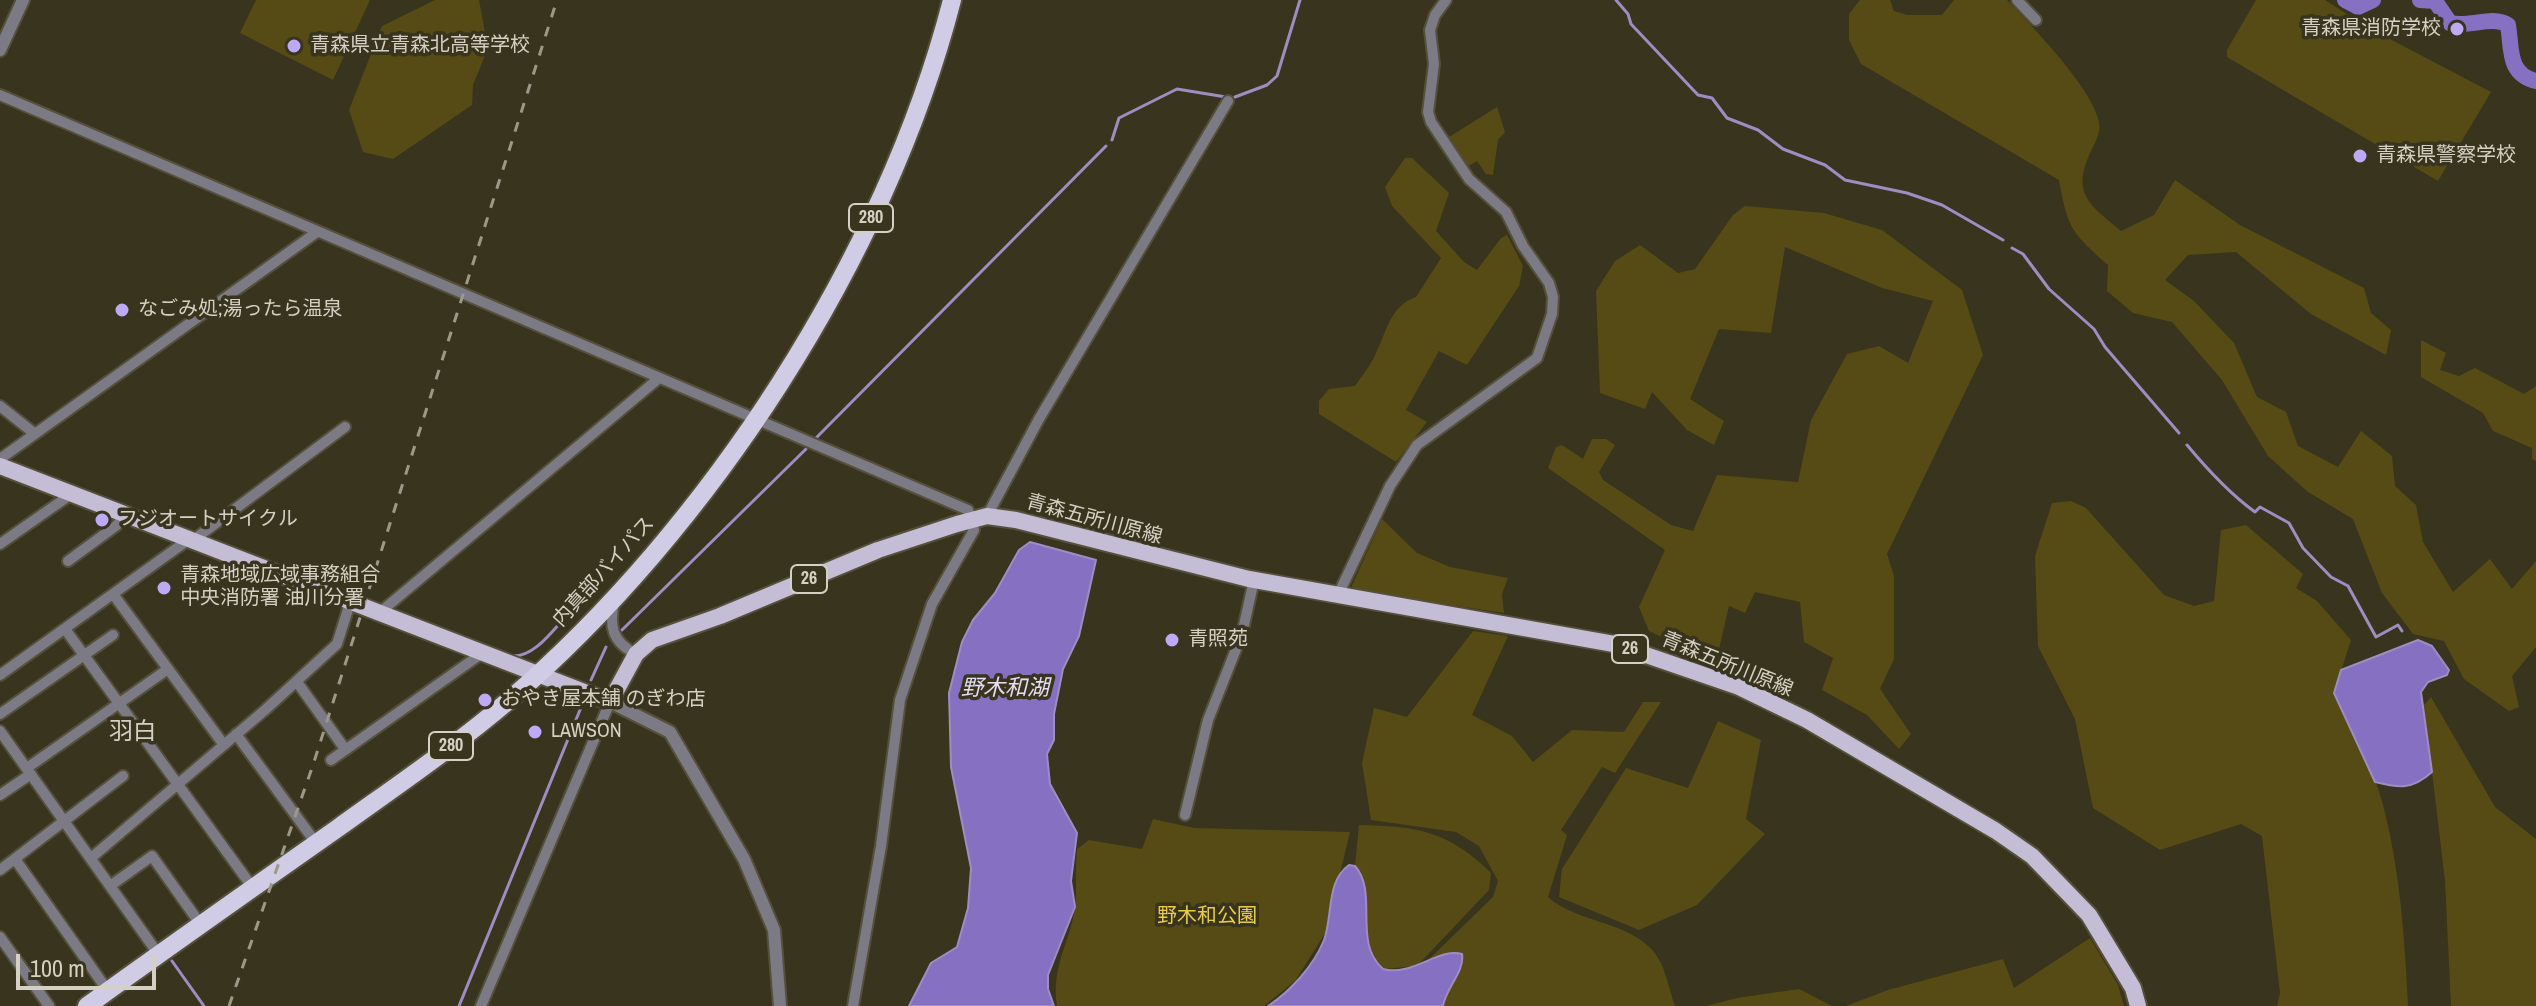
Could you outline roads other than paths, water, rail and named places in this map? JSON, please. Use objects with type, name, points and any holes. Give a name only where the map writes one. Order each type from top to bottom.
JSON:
[{"type":"highway","name":"内真部バイパス","points":[[87,1006],[443,753],[537,674],[615,596],[685,514],[755,420],[810,335],[858,248],[912,124],[952,0]]},
{"type":"main road","points":[[2,467],[610,702],[636,654]]},
{"type":"main road","name":"青森五所川原線","points":[[636,654],[652,640],[720,616],[878,550],[980,518],[1037,524],[1254,580],[1614,644],[1739,687],[1807,720],[1996,831],[2032,856],[2089,915],[2133,988],[2138,1006]]},
{"type":"street","points":[[0,50],[23,0]]},
{"type":"street","points":[[1338,595],[1390,486],[1417,445],[1537,358],[1552,314],[1553,297],[1549,283],[1523,246],[1506,212],[1469,179],[1431,122],[1428,112],[1434,64],[1430,30],[1435,15],[1446,0]]},
{"type":"street","points":[[2017,0],[2036,20]]},
{"type":"street","points":[[0,95],[658,379],[929,492],[980,518]]},
{"type":"street","points":[[853,1006],[881,846],[900,700],[932,604],[1228,101]]},
{"type":"street","points":[[2,467],[35,434],[317,232]]},
{"type":"street","points":[[378,614],[658,379]]},
{"type":"street","points":[[0,406],[35,434]]},
{"type":"street","points":[[0,675],[345,427]]},
{"type":"street","points":[[0,544],[70,495]]},
{"type":"street","points":[[68,561],[117,525],[125,515]]},
{"type":"street","points":[[1185,815],[1208,720],[1242,634],[1254,580]]},
{"type":"street","points":[[113,594],[224,745]]},
{"type":"street","points":[[615,596],[611,620],[614,633],[623,647],[636,654]]},
{"type":"street","points":[[91,858],[297,682],[337,644],[350,603]]},
{"type":"street","points":[[65,629],[253,888]]},
{"type":"street","points":[[0,714],[113,635]]},
{"type":"street","points":[[331,760],[481,654]]},
{"type":"street","points":[[0,795],[168,669]]},
{"type":"street","points":[[297,682],[345,749]]},
{"type":"street","points":[[481,1006],[610,702],[670,732],[744,859],[774,930],[780,1006]]},
{"type":"street","points":[[0,731],[4,744],[29,771],[159,955]]},
{"type":"street","points":[[236,734],[316,843]]},
{"type":"street","points":[[0,870],[123,776]]},
{"type":"street","points":[[110,886],[152,856],[201,925]]},
{"type":"street","points":[[15,859],[108,991]]},
{"type":"street","points":[[0,937],[49,1006]]},
{"type":"water","name":"野木和湖","points":[[1030,542],[1096,560],[1079,636],[1063,669],[1054,714],[1054,740],[1047,754],[1050,784],[1077,833],[1071,881],[1075,907],[1048,975],[1048,989],[1054,1006],[909,1006],[931,963],[957,947],[968,908],[971,868],[951,767],[949,693],[962,642],[1019,550]]},
{"type":"water","points":[[2418,640],[2432,646],[2449,670],[2447,675],[2428,682],[2421,692],[2432,772],[2412,785],[2391,786],[2375,782],[2334,693],[2341,670]]},
{"type":"water","points":[[1349,865],[1355,866],[1362,877],[1369,945],[1383,969],[1404,969],[1444,955],[1462,954],[1461,967],[1443,1006],[1268,1006],[1301,977],[1320,949],[1327,931],[1333,889]]},
{"type":"waterway","points":[[1235,97],[1267,85],[1277,76],[1300,0]]},
{"type":"waterway","points":[[1616,0],[1628,14],[1631,24],[1698,95],[1712,98],[1727,118],[1758,130],[1783,149],[1825,165],[1845,180],[1907,193],[1942,205],[2003,240]]},
{"type":"waterway","points":[[2345,0],[2358,7],[2373,0]]},
{"type":"waterway","points":[[2420,0],[2435,1],[2450,23],[2495,21],[2508,25],[2515,66],[2520,73],[2536,81]]},
{"type":"waterway","points":[[1112,140],[1119,118],[1177,89],[1226,97]]},
{"type":"waterway","points":[[814,440],[1106,146]]},
{"type":"waterway","points":[[2012,248],[2023,254],[2049,289],[2094,329],[2105,347],[2179,433]]},
{"type":"waterway","points":[[2187,445],[2219,481],[2255,512],[2260,507],[2289,523],[2303,548],[2331,577],[2348,586],[2376,637],[2398,625],[2402,631]]},
{"type":"waterway","points":[[622,630],[806,449]]},
{"type":"waterway","points":[[511,656],[535,648],[567,615]]},
{"type":"waterway","points":[[591,680],[606,647]]},
{"type":"waterway","points":[[459,1006],[582,705]]},
{"type":"waterway","points":[[172,961],[204,1006]]},
{"type":"railway","points":[[229,1006],[313,765],[557,0]]},
{"type":"place","name":"青森県消防学校","points":[[2457,29]]},
{"type":"place","name":"青森県立青森北高等学校","points":[[294,46]]},
{"type":"place","name":"青森県警察学校","points":[[2360,156]]},
{"type":"place","name":"なごみ処;湯ったら温泉","points":[[122,310]]},
{"type":"place","name":"フジオートサイクル","points":[[102,520]]},
{"type":"place","name":"青森地域広域事務組合 中央消防署 油川分署","points":[[164,588]]},
{"type":"place","name":"青照苑","points":[[1172,640]]},
{"type":"place","name":"おやき屋本舗 のぎわ店","points":[[485,700]]},
{"type":"place","name":"LAWSON","points":[[535,732]]},
{"type":"district","name":"羽白","points":[[133,733]]},
{"type":"park label","name":"野木和公園","points":[[1207,917]]}]
